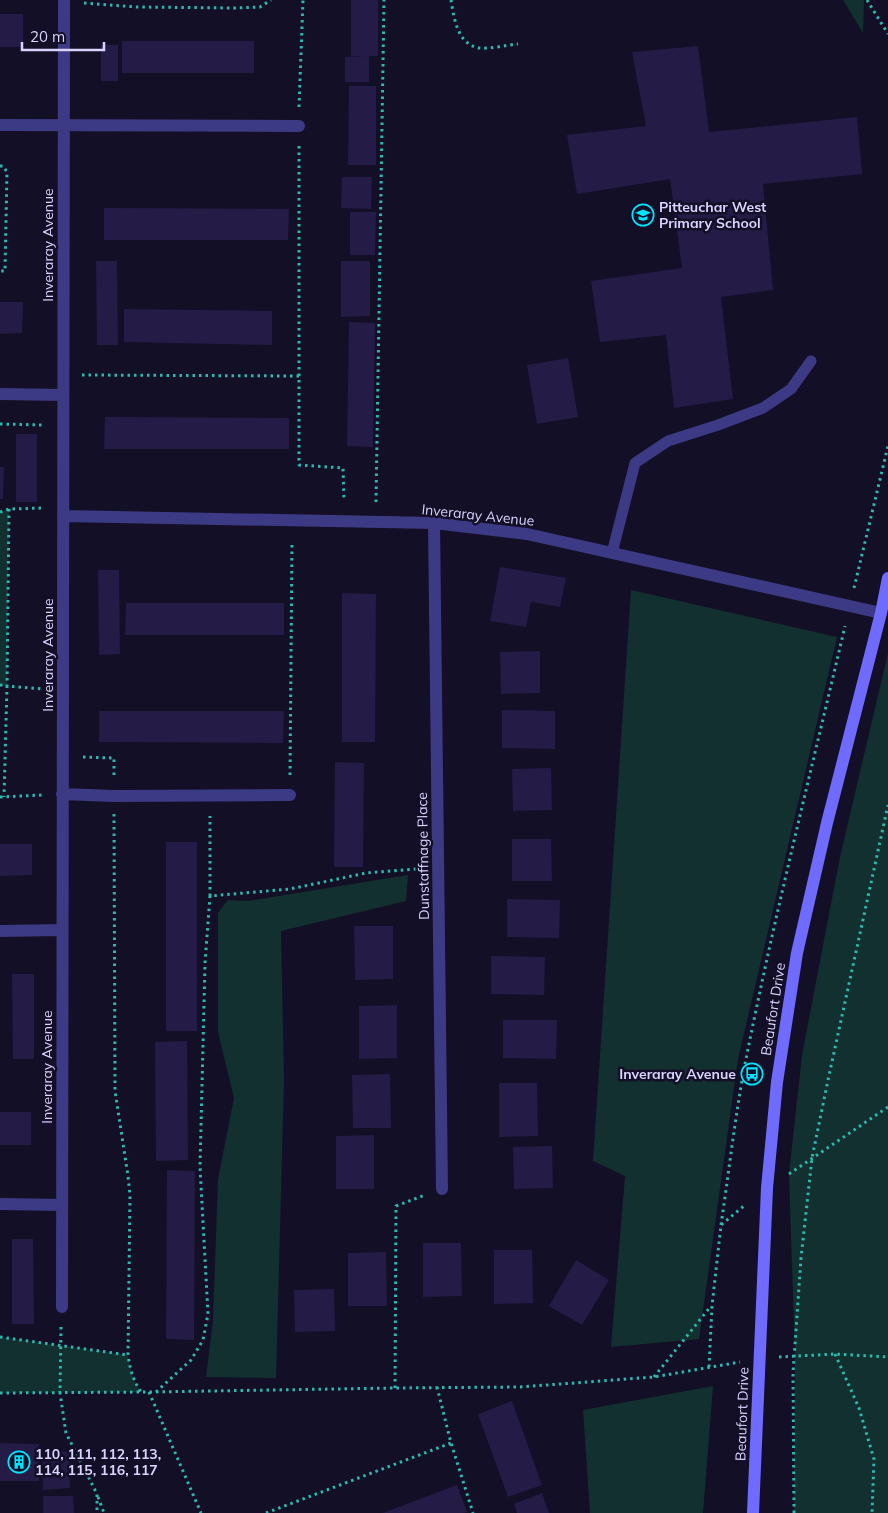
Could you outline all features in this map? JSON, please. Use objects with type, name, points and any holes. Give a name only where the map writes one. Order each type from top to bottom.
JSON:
[{"type":"street","name":"Inveraray Avenue","points":[[62,1307],[64,2]]},
{"type":"street","points":[[0,125],[299,126]]},
{"type":"street","points":[[0,394],[63,396]]},
{"type":"street","name":"Inveraray Avenue","points":[[63,516],[434,523],[527,534],[881,613]]},
{"type":"street","name":"Dunstaffnage Place","points":[[434,523],[442,1188]]},
{"type":"street","name":"Beaufort Drive","points":[[753,1513],[766,1188],[777,1082],[797,953],[827,823],[881,613],[888,578]]},
{"type":"street","points":[[62,794],[114,796],[290,796]]},
{"type":"street","points":[[0,931],[62,930]]},
{"type":"street","points":[[0,1204],[62,1204]]},
{"type":"lane","points":[[612,553],[636,462],[668,441],[763,408],[791,389],[810,361]]},
{"type":"path","points":[[64,2],[136,7],[235,8],[260,7],[272,0]]},
{"type":"path","points":[[303,0],[299,126],[299,465],[343,468],[344,521]]},
{"type":"path","points":[[376,522],[384,0]]},
{"type":"path","points":[[451,0],[458,31],[469,44],[480,48],[518,44]]},
{"type":"path","points":[[867,0],[888,34]]},
{"type":"path","points":[[0,166],[3,166],[6,172],[5,271],[0,271]]},
{"type":"path","points":[[63,375],[299,376]]},
{"type":"path","points":[[0,424],[43,424],[44,433]]},
{"type":"path","points":[[721,1225],[753,1026],[888,446]]},
{"type":"path","points":[[0,512],[9,509],[45,508]]},
{"type":"path","points":[[9,509],[7,686],[2,797],[62,794]]},
{"type":"path","points":[[290,796],[292,520]]},
{"type":"path","points":[[0,685],[63,691]]},
{"type":"path","points":[[63,756],[114,758],[115,1091],[130,1194],[128,1354],[132,1376],[141,1392]]},
{"type":"path","points":[[156,1392],[190,1360],[203,1340],[208,1314],[200,1167],[205,981],[210,896],[210,796]]},
{"type":"path","points":[[794,1513],[793,1373],[801,1258],[812,1158],[888,805]]},
{"type":"path","points":[[210,896],[290,889],[366,873],[438,868]]},
{"type":"path","points":[[845,1137],[888,1107]]},
{"type":"path","points":[[395,1388],[396,1206],[442,1188]]},
{"type":"path","points":[[654,1376],[712,1306]]},
{"type":"path","points":[[62,1307],[60,1392],[66,1433],[97,1494],[104,1513]]},
{"type":"path","points":[[0,1336],[128,1354]]},
{"type":"path","points":[[835,1354],[859,1408],[874,1459],[872,1513]]},
{"type":"path","points":[[0,1392],[520,1387],[654,1376],[759,1359],[795,1356],[835,1354],[888,1357]]},
{"type":"path","points":[[437,1388],[451,1443],[473,1513]]},
{"type":"path","points":[[149,1392],[201,1513]]},
{"type":"path","points":[[266,1513],[451,1443]]},
{"type":"path","points":[[97,1494],[98,1513]]},
{"type":"green space","points":[[843,0],[864,0],[863,33]]},
{"type":"green space","points":[[9,509],[7,686],[0,685],[0,512]]},
{"type":"green space","points":[[631,590],[837,637],[738,1059],[699,1339],[611,1347],[625,1176],[593,1161]]},
{"type":"green space","points":[[888,653],[888,1513],[794,1513],[795,1356],[789,1174],[802,1055],[840,857]]},
{"type":"green space","points":[[408,875],[406,901],[281,931],[284,1080],[276,1378],[206,1377],[213,1320],[218,1179],[234,1098],[218,1032],[218,913],[228,900],[248,901]]},
{"type":"green space","points":[[0,1337],[128,1355],[132,1374],[141,1392],[0,1393]]},
{"type":"green space","points":[[713,1386],[703,1513],[590,1513],[583,1410]]},
{"type":"building","points":[[351,0],[378,0],[378,56],[369,56],[369,82],[345,82],[345,57],[366,56],[351,56]]},
{"type":"building","points":[[0,14],[23,14],[23,47],[0,47]]},
{"type":"building","points":[[122,41],[254,41],[254,73],[122,73]]},
{"type":"building","points":[[101,45],[118,45],[118,81],[101,81]]},
{"type":"building","points":[[698,46],[709,132],[857,117],[862,174],[763,184],[773,290],[721,297],[733,399],[674,408],[666,335],[600,342],[591,281],[682,268],[670,179],[577,194],[567,135],[646,126],[632,52]]},
{"type":"building","points":[[349,86],[376,86],[376,165],[348,165]]},
{"type":"building","points":[[342,177],[372,177],[371,209],[341,208]]},
{"type":"building","points":[[104,208],[289,209],[288,240],[104,240]]},
{"type":"building","points":[[350,212],[376,212],[375,255],[350,255]]},
{"type":"building","points":[[96,261],[117,261],[118,345],[97,345]]},
{"type":"building","points":[[341,261],[370,261],[370,316],[341,317]]},
{"type":"building","points":[[0,302],[23,302],[22,333],[0,334]]},
{"type":"building","points":[[124,309],[272,311],[272,345],[124,342]]},
{"type":"building","points":[[349,322],[375,323],[373,447],[347,446]]},
{"type":"building","points":[[568,358],[578,417],[537,424],[527,365]]},
{"type":"building","points":[[105,417],[289,418],[289,449],[104,449]]},
{"type":"building","points":[[16,434],[37,434],[37,502],[16,502]]},
{"type":"building","points":[[0,467],[4,467],[3,499],[0,499]]},
{"type":"building","points":[[500,567],[566,578],[560,607],[531,602],[526,627],[490,621]]},
{"type":"building","points":[[98,570],[119,570],[120,654],[99,655]]},
{"type":"building","points":[[342,593],[376,594],[375,742],[342,742]]},
{"type":"building","points":[[126,603],[284,603],[284,635],[125,635]]},
{"type":"building","points":[[540,651],[540,693],[501,694],[500,652]]},
{"type":"building","points":[[502,710],[555,711],[555,749],[502,748]]},
{"type":"building","points":[[99,711],[284,711],[283,743],[99,742]]},
{"type":"building","points":[[335,762],[364,763],[363,867],[334,867]]},
{"type":"building","points":[[551,768],[552,810],[513,811],[512,769]]},
{"type":"building","points":[[512,839],[551,839],[552,881],[512,881]]},
{"type":"building","points":[[166,842],[197,842],[197,1031],[166,1031]]},
{"type":"building","points":[[0,844],[32,844],[32,875],[0,876]]},
{"type":"building","points":[[507,899],[560,900],[559,938],[507,937]]},
{"type":"building","points":[[354,926],[393,926],[393,979],[355,980]]},
{"type":"building","points":[[491,956],[545,957],[544,995],[491,994]]},
{"type":"building","points":[[12,974],[34,974],[34,1059],[13,1059]]},
{"type":"building","points":[[397,1005],[397,1058],[359,1059],[359,1006]]},
{"type":"building","points":[[503,1020],[557,1020],[556,1059],[503,1058]]},
{"type":"building","points":[[187,1041],[188,1160],[156,1161],[155,1042]]},
{"type":"building","points":[[390,1074],[391,1128],[353,1128],[352,1075]]},
{"type":"building","points":[[499,1083],[537,1083],[538,1136],[499,1137]]},
{"type":"building","points":[[0,1112],[31,1112],[31,1145],[0,1145]]},
{"type":"building","points":[[374,1135],[374,1189],[336,1189],[336,1136]]},
{"type":"building","points":[[552,1146],[553,1188],[514,1189],[513,1147]]},
{"type":"building","points":[[167,1170],[195,1171],[194,1340],[166,1339]]},
{"type":"building","points":[[12,1239],[33,1239],[34,1324],[12,1324]]},
{"type":"building","points":[[423,1243],[461,1243],[462,1296],[423,1297]]},
{"type":"building","points":[[494,1250],[532,1250],[533,1303],[494,1304]]},
{"type":"building","points":[[386,1252],[387,1306],[348,1306],[348,1253]]},
{"type":"building","points":[[576,1260],[609,1280],[582,1325],[549,1306]]},
{"type":"building","points":[[334,1289],[335,1331],[295,1332],[294,1290]]},
{"type":"building","points":[[512,1401],[542,1485],[508,1497],[478,1414]]},
{"type":"building","name":"110, 111, 112, 113, 114, 115, 116, 117","points":[[0,1443],[39,1444],[39,1481],[0,1481]]},
{"type":"building","points":[[69,1451],[70,1488],[43,1490],[42,1452]]},
{"type":"building","points":[[457,1485],[467,1512],[383,1513]]},
{"type":"building","points":[[542,1493],[549,1513],[517,1513],[514,1504]]},
{"type":"building","points":[[43,1496],[73,1496],[74,1513],[43,1513]]},
{"type":"place","name":"Pitteuchar West Primary School","points":[[643,215]]},
{"type":"place","name":"Inveraray Avenue","points":[[752,1074]]},
{"type":"place","name":"110, 111, 112, 113, 114, 115, 116, 117","points":[[19,1462]]}]
